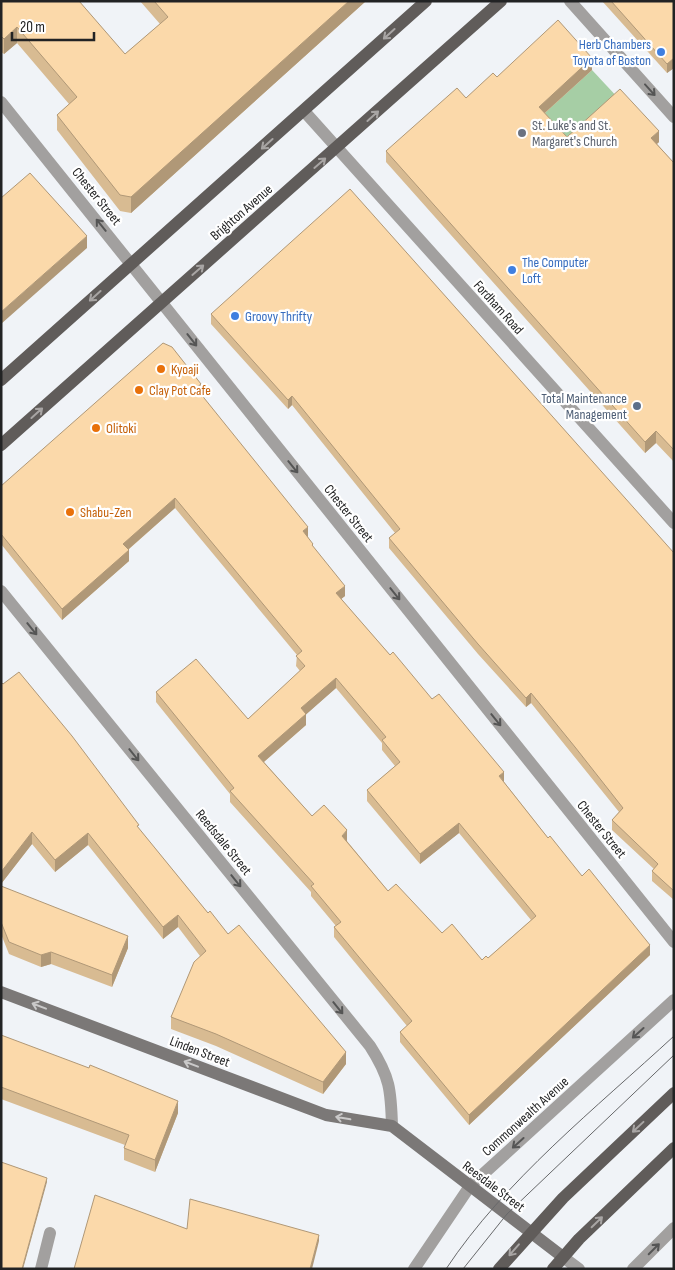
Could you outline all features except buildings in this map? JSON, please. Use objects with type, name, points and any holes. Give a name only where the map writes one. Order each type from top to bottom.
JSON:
[{"type":"main road","points":[[1,380],[426,1]]},
{"type":"main road","name":"Brighton Avenue","points":[[1,445],[501,1]]},
{"type":"main road","points":[[499,1269],[530,1232],[674,1094]]},
{"type":"main road","points":[[553,1269],[674,1148]]},
{"type":"street","points":[[570,1],[674,117]]},
{"type":"street","name":"Chester Street","points":[[1,102],[132,263],[161,302],[674,942]]},
{"type":"street","name":"Fordham Road","points":[[304,111],[674,522]]},
{"type":"street","name":"Reedsdale Street","points":[[1,591],[370,1046],[384,1069],[391,1094],[392,1126]]},
{"type":"street","name":"Linden Street","points":[[1,992],[326,1115],[392,1126]]},
{"type":"street","name":"Commonwealth Avenue","points":[[414,1269],[470,1186],[674,1000]]},
{"type":"street","name":"Reesdale Street","points":[[392,1126],[579,1269]]},
{"type":"street","points":[[633,1269],[674,1228]]},
{"type":"street","points":[[41,1269],[50,1233]]},
{"type":"green space","points":[[592,70],[620,100],[567,149],[539,118]]},
{"type":"tram line","points":[[446,1269],[470,1236],[524,1175],[583,1118],[674,1036]]},
{"type":"tram line","points":[[463,1269],[507,1214],[674,1055]]},
{"type":"place","name":"Herb Chambers Toyota of Boston","points":[[661,52]]},
{"type":"place","name":"St. Luke's and St. Margaret's Church","points":[[522,133]]},
{"type":"place","name":"The Computer Loft","points":[[512,270]]},
{"type":"place","name":"Groovy Thrifty","points":[[235,316]]},
{"type":"place","name":"Kyoaji","points":[[161,369]]},
{"type":"place","name":"Clay Pot Cafe","points":[[139,390]]},
{"type":"place","name":"Total Maintenance Management","points":[[637,406]]},
{"type":"place","name":"Olitoki","points":[[96,428]]},
{"type":"place","name":"Shabu-Zen","points":[[70,512]]}]
